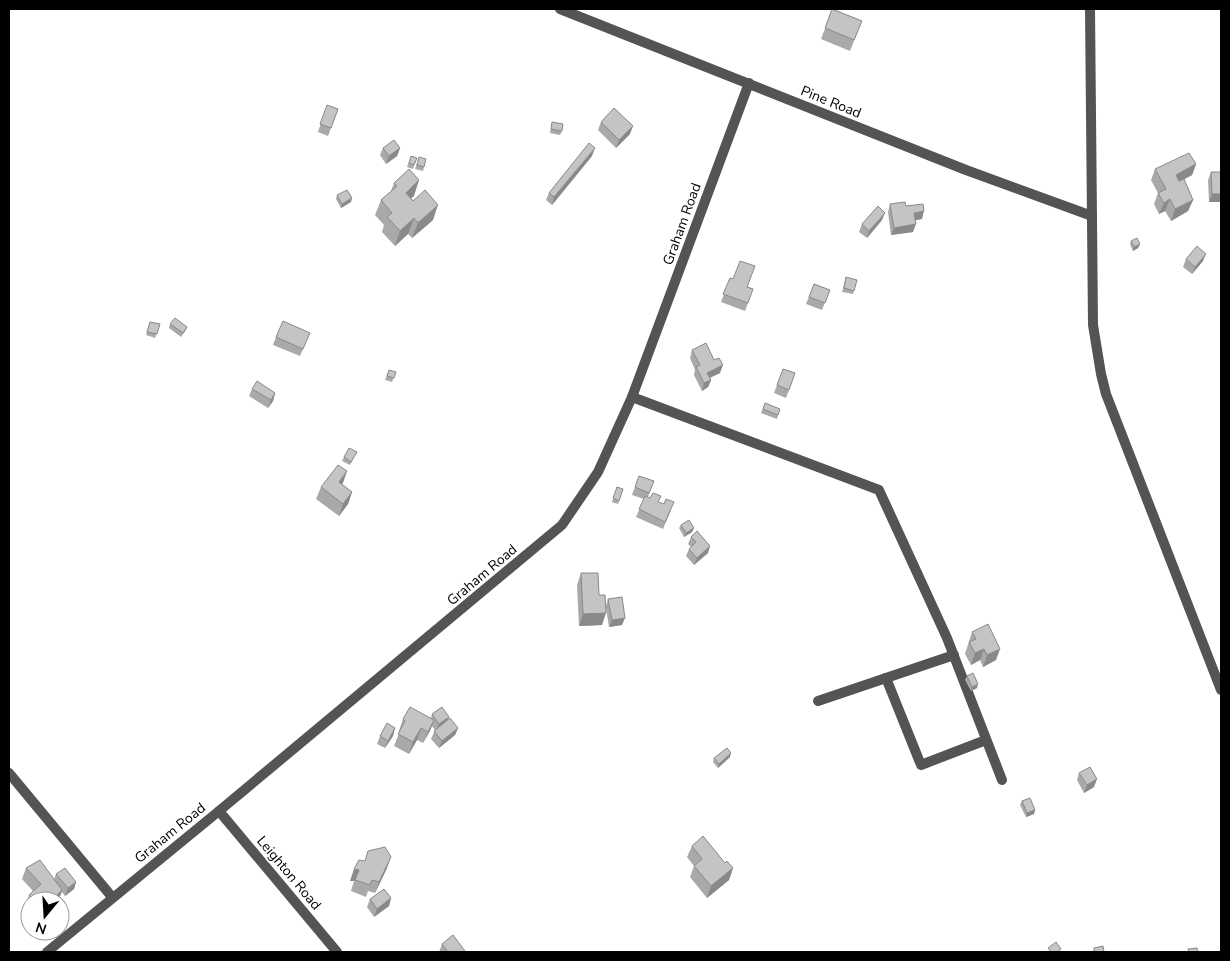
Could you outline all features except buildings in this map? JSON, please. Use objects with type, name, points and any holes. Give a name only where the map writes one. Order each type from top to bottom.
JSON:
[{"type":"street","name":"Pine Road","points":[[560,9],[966,170],[1092,216]]},
{"type":"street","points":[[1090,9],[1094,325],[1100,374],[1117,423],[1221,690]]},
{"type":"street","name":"Graham Road","points":[[47,952],[562,525],[598,472],[632,397],[749,83]]},
{"type":"street","points":[[632,397],[879,490],[954,655],[1002,780]]},
{"type":"street","points":[[818,701],[954,655]]},
{"type":"street","points":[[886,678],[921,765],[986,740]]},
{"type":"street","points":[[9,773],[112,897]]},
{"type":"street","name":"Leighton Road","points":[[219,811],[337,952]]}]
